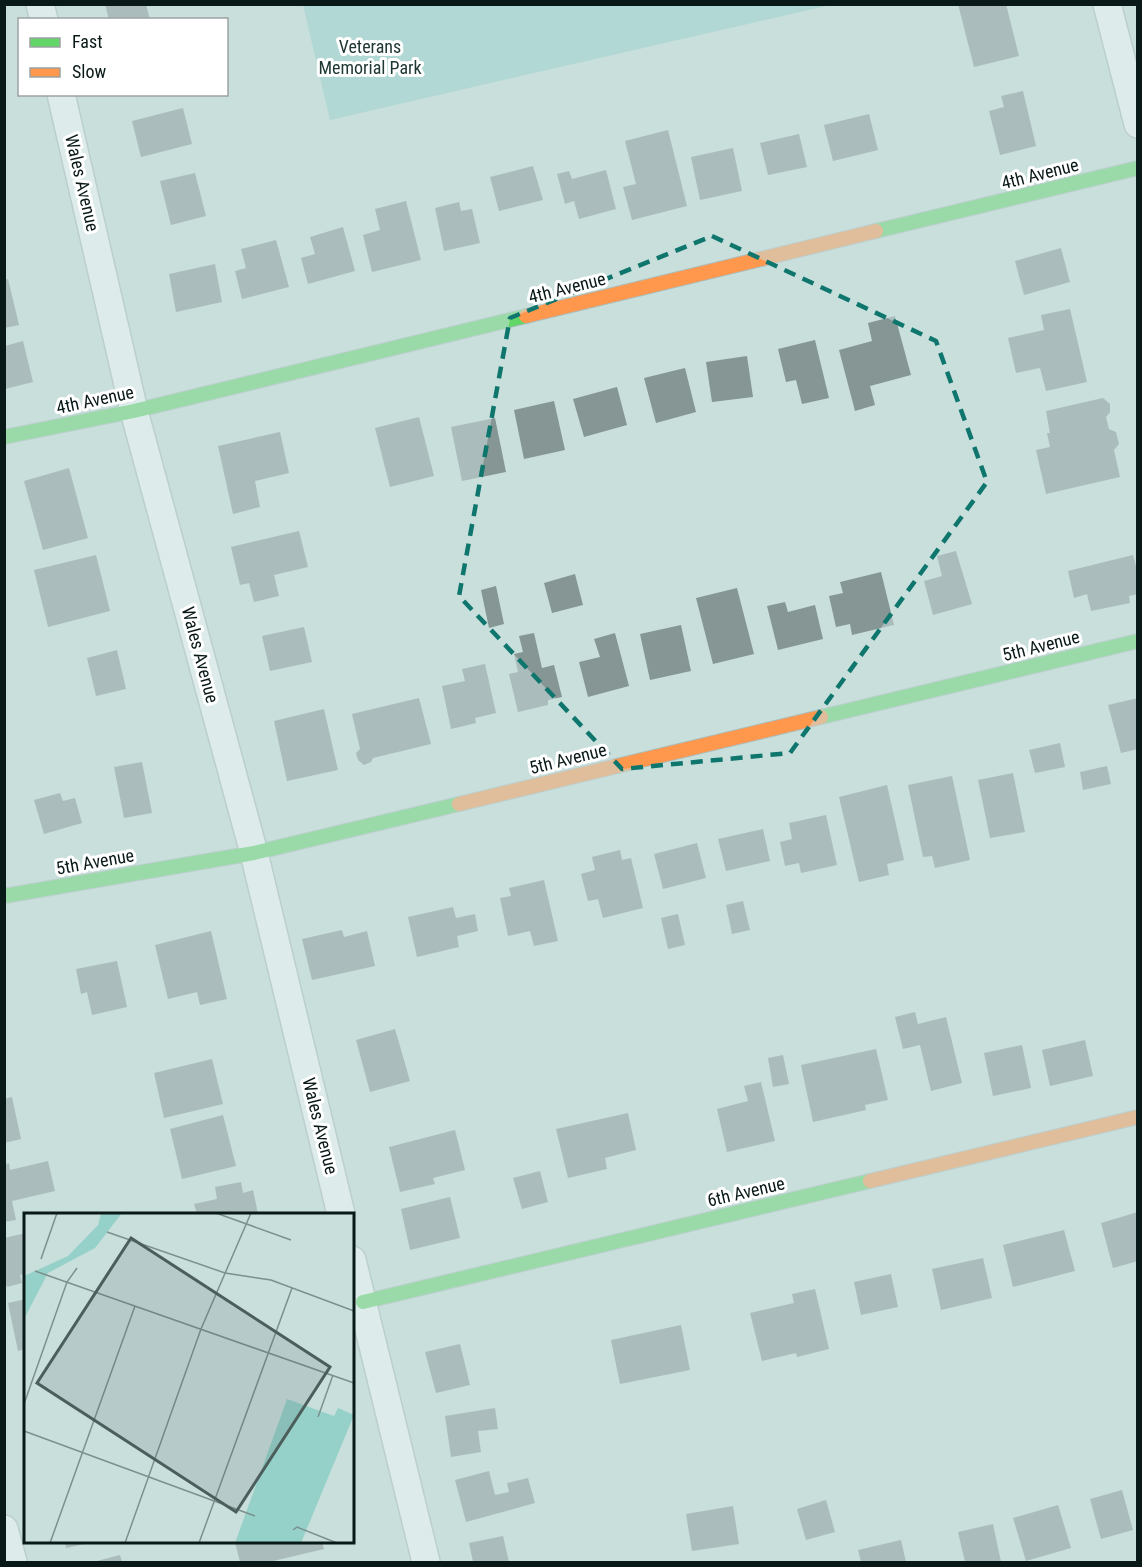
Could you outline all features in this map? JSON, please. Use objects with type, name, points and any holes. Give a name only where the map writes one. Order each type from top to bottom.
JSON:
[{"type":"street","points":[[1107,4],[1137,124]]},
{"type":"street","name":"Wales Avenue","points":[[61,96],[134,411],[254,853],[341,1213]]},
{"type":"street","name":"4th Avenue","points":[[4,437],[134,411],[1137,168]]},
{"type":"street","name":"5th Avenue","points":[[4,896],[254,853],[1137,641]]},
{"type":"street","name":"6th Avenue","points":[[363,1302],[1137,1117]]},
{"type":"street","points":[[354,1268],[426,1563]]},
{"type":"street","points":[[4,1529],[13,1563]]},
{"type":"highlighted area","points":[[712,236],[936,341],[987,482],[790,753],[622,769],[459,596],[510,318]]},
{"type":"green space","name":"Veterans Memorial Park","points":[[303,4],[830,5],[330,120]]},
{"type":"building","points":[[105,4],[146,4],[150,18],[108,18]]},
{"type":"building","points":[[958,4],[1006,4],[1019,56],[974,67]]},
{"type":"building","points":[[1023,91],[1036,146],[1000,155],[989,111],[1004,107],[1001,96]]},
{"type":"building","points":[[183,108],[192,144],[141,157],[132,121]]},
{"type":"building","points":[[869,114],[878,150],[833,161],[824,125]]},
{"type":"building","points":[[668,130],[687,206],[632,220],[623,187],[636,184],[625,141]]},
{"type":"building","points":[[799,134],[807,167],[768,175],[760,143]]},
{"type":"building","points":[[733,148],[742,191],[700,200],[691,157]]},
{"type":"building","points":[[533,166],[543,200],[499,211],[490,177]]},
{"type":"building","points":[[606,170],[616,209],[579,219],[574,201],[565,204],[557,174],[569,171],[572,179]]},
{"type":"building","points":[[195,173],[206,216],[171,225],[160,181]]},
{"type":"building","points":[[406,201],[421,260],[372,272],[363,235],[380,230],[375,209]]},
{"type":"building","points":[[459,202],[461,211],[472,209],[480,243],[444,251],[435,208]]},
{"type":"building","points":[[343,227],[355,271],[308,284],[301,258],[315,254],[310,237]]},
{"type":"building","points":[[276,240],[289,287],[242,299],[235,271],[246,268],[241,249]]},
{"type":"building","points":[[1061,248],[1070,282],[1024,295],[1015,261]]},
{"type":"building","points":[[215,264],[222,302],[176,312],[169,274]]},
{"type":"building","points":[[8,279],[19,325],[4,328],[4,280]]},
{"type":"building","points":[[1070,309],[1087,382],[1046,391],[1040,368],[1016,373],[1008,338],[1044,330],[1041,315]]},
{"type":"building","points":[[895,316],[911,375],[870,386],[875,405],[855,411],[839,350],[872,341],[868,323]]},
{"type":"building","points":[[815,340],[829,398],[802,404],[796,380],[786,382],[778,349]]},
{"type":"building","points":[[23,341],[33,382],[5,389],[5,346]]},
{"type":"building","points":[[747,356],[753,397],[712,402],[706,362]]},
{"type":"building","points":[[685,368],[696,412],[656,423],[644,378]]},
{"type":"building","points":[[617,387],[627,425],[584,437],[573,399]]},
{"type":"building","points":[[1103,398],[1110,404],[1110,412],[1106,417],[1109,429],[1116,432],[1119,444],[1114,450],[1120,477],[1046,494],[1036,450],[1050,447],[1046,411]]},
{"type":"building","points":[[554,401],[565,450],[524,459],[514,410]]},
{"type":"building","points":[[419,417],[434,476],[390,487],[375,428]]},
{"type":"building","points":[[495,418],[506,472],[462,481],[451,427]]},
{"type":"building","points":[[280,432],[289,473],[255,481],[260,507],[233,514],[218,446]]},
{"type":"building","points":[[69,468],[88,538],[43,550],[24,481]]},
{"type":"building","points":[[299,531],[308,567],[274,575],[279,596],[254,602],[249,583],[240,585],[231,547]]},
{"type":"building","points":[[956,551],[972,604],[933,615],[924,581],[942,576],[937,556]]},
{"type":"building","points":[[96,555],[110,611],[48,627],[34,570]]},
{"type":"building","points":[[1133,555],[1138,574],[1138,594],[1129,596],[1130,603],[1091,611],[1087,594],[1074,598],[1068,571]]},
{"type":"building","points":[[881,572],[894,625],[852,635],[850,624],[836,627],[829,596],[843,593],[840,582]]},
{"type":"building","points":[[575,574],[583,605],[552,613],[544,583]]},
{"type":"building","points":[[496,586],[504,624],[489,628],[481,590]]},
{"type":"building","points":[[737,588],[754,654],[713,664],[696,598]]},
{"type":"building","points":[[785,602],[788,612],[815,605],[823,639],[778,650],[767,606]]},
{"type":"building","points":[[681,625],[691,671],[650,680],[640,634]]},
{"type":"building","points":[[304,627],[312,662],[270,671],[262,636]]},
{"type":"building","points":[[534,633],[542,668],[554,665],[562,697],[548,700],[548,705],[518,712],[509,674],[518,672],[514,654],[523,652],[519,636]]},
{"type":"building","points":[[615,633],[629,686],[588,697],[579,662],[600,657],[594,639]]},
{"type":"building","points":[[117,650],[126,689],[96,696],[87,658]]},
{"type":"building","points":[[485,664],[496,713],[475,718],[476,723],[451,729],[442,686],[465,681],[462,669]]},
{"type":"building","points":[[419,698],[431,744],[373,758],[371,762],[364,765],[358,760],[356,753],[360,749],[352,714]]},
{"type":"building","points":[[1138,698],[1138,749],[1121,753],[1108,705]]},
{"type":"building","points":[[324,709],[338,770],[287,781],[274,721]]},
{"type":"building","points":[[1060,743],[1065,767],[1035,773],[1029,750]]},
{"type":"building","points":[[142,762],[152,813],[124,818],[114,767]]},
{"type":"building","points":[[1107,766],[1111,784],[1083,790],[1080,772]]},
{"type":"building","points":[[1013,773],[1025,832],[990,838],[978,780]]},
{"type":"building","points":[[952,776],[970,860],[935,868],[932,856],[923,857],[908,785]]},
{"type":"building","points":[[887,785],[904,860],[887,864],[889,875],[859,882],[839,797]]},
{"type":"building","points":[[60,793],[63,801],[75,798],[82,823],[44,834],[34,800]]},
{"type":"building","points":[[826,815],[837,865],[801,873],[799,863],[785,866],[780,842],[792,839],[789,823]]},
{"type":"building","points":[[763,829],[770,861],[726,871],[718,839]]},
{"type":"building","points":[[697,843],[706,878],[663,889],[654,854]]},
{"type":"building","points":[[620,850],[622,860],[631,858],[643,908],[603,918],[598,899],[588,901],[581,874],[595,870],[592,857]]},
{"type":"building","points":[[544,880],[558,941],[534,946],[530,931],[508,936],[500,898],[511,896],[509,888]]},
{"type":"building","points":[[743,901],[750,930],[732,934],[726,905]]},
{"type":"building","points":[[453,907],[456,918],[475,914],[478,931],[457,936],[459,947],[417,957],[408,917]]},
{"type":"building","points":[[678,914],[685,945],[668,949],[661,918]]},
{"type":"building","points":[[342,930],[344,937],[367,931],[375,966],[312,980],[302,939]]},
{"type":"building","points":[[211,931],[227,999],[200,1005],[197,992],[168,999],[155,945]]},
{"type":"building","points":[[117,961],[127,1007],[92,1015],[87,992],[81,994],[76,969]]},
{"type":"building","points":[[915,1012],[918,1024],[946,1017],[962,1083],[931,1091],[920,1045],[903,1049],[895,1017]]},
{"type":"building","points":[[395,1029],[410,1081],[370,1092],[356,1040]]},
{"type":"building","points":[[1085,1040],[1093,1076],[1050,1086],[1042,1050]]},
{"type":"building","points":[[1022,1045],[1031,1088],[993,1096],[984,1053]]},
{"type":"building","points":[[876,1049],[888,1100],[865,1105],[866,1110],[813,1122],[801,1065]]},
{"type":"building","points":[[783,1055],[789,1084],[773,1087],[768,1058]]},
{"type":"building","points":[[212,1059],[223,1104],[164,1118],[154,1073]]},
{"type":"building","points":[[761,1082],[775,1141],[727,1152],[717,1109],[748,1101],[744,1086]]},
{"type":"building","points":[[12,1097],[21,1139],[4,1143],[4,1099]]},
{"type":"building","points":[[628,1113],[636,1150],[605,1158],[607,1169],[568,1178],[556,1129]]},
{"type":"building","points":[[223,1115],[236,1166],[182,1179],[170,1129]]},
{"type":"building","points":[[455,1130],[465,1170],[433,1178],[435,1184],[400,1192],[389,1147]]},
{"type":"building","points":[[48,1161],[55,1191],[12,1201],[16,1220],[4,1222],[4,1165],[9,1163],[10,1170]]},
{"type":"building","points":[[540,1171],[548,1202],[522,1209],[513,1178]]},
{"type":"building","points":[[241,1182],[243,1193],[253,1190],[258,1213],[197,1213],[194,1204],[217,1199],[215,1187]]},
{"type":"building","points":[[450,1197],[460,1238],[410,1250],[401,1209]]},
{"type":"building","points":[[1138,1212],[1138,1261],[1113,1268],[1101,1223]]},
{"type":"building","points":[[1064,1230],[1075,1271],[1013,1287],[1003,1245]]},
{"type":"building","points":[[24,1233],[24,1274],[20,1275],[22,1283],[7,1287],[4,1278],[4,1238]]},
{"type":"building","points":[[983,1258],[992,1298],[941,1310],[932,1269]]},
{"type":"building","points":[[891,1274],[898,1307],[861,1315],[854,1282]]},
{"type":"building","points":[[815,1289],[829,1349],[797,1357],[796,1353],[762,1361],[750,1313],[794,1303],[792,1294]]},
{"type":"building","points":[[24,1299],[24,1350],[18,1351],[8,1303]]},
{"type":"building","points":[[681,1325],[690,1370],[620,1384],[611,1340]]},
{"type":"building","points":[[460,1344],[470,1385],[436,1393],[425,1352]]},
{"type":"building","points":[[495,1408],[498,1429],[478,1431],[481,1452],[451,1457],[445,1416]]},
{"type":"building","points":[[489,1471],[495,1495],[509,1492],[507,1483],[528,1478],[535,1503],[466,1522],[455,1480]]},
{"type":"building","points":[[1122,1490],[1133,1530],[1101,1539],[1090,1499]]},
{"type":"building","points":[[826,1500],[835,1532],[806,1540],[797,1509]]},
{"type":"building","points":[[1058,1505],[1071,1548],[1026,1561],[1013,1518]]},
{"type":"building","points":[[733,1506],[739,1544],[692,1551],[686,1514]]},
{"type":"building","points":[[993,1524],[1001,1562],[965,1562],[958,1532]]},
{"type":"building","points":[[503,1536],[509,1562],[473,1562],[469,1543]]},
{"type":"building","points":[[901,1540],[906,1562],[861,1562],[858,1550]]},
{"type":"building","points":[[65,1543],[89,1543],[66,1548]]},
{"type":"building","points":[[235,1543],[322,1543],[324,1549],[269,1562],[240,1562]]},
{"type":"building","points":[[120,1555],[122,1562],[93,1562]]},
{"type":"traffic: fast","points":[[876,231],[1138,168]]},
{"type":"traffic: fast","points":[[4,437],[134,411],[526,316]]},
{"type":"traffic: fast","points":[[821,717],[1138,641]]},
{"type":"traffic: fast","points":[[4,896],[254,853],[459,804]]},
{"type":"traffic: fast","points":[[363,1302],[870,1181]]},
{"type":"traffic: slow","points":[[526,316],[876,231]]},
{"type":"traffic: slow","points":[[459,804],[821,717]]},
{"type":"traffic: slow","points":[[870,1181],[1138,1117]]}]
